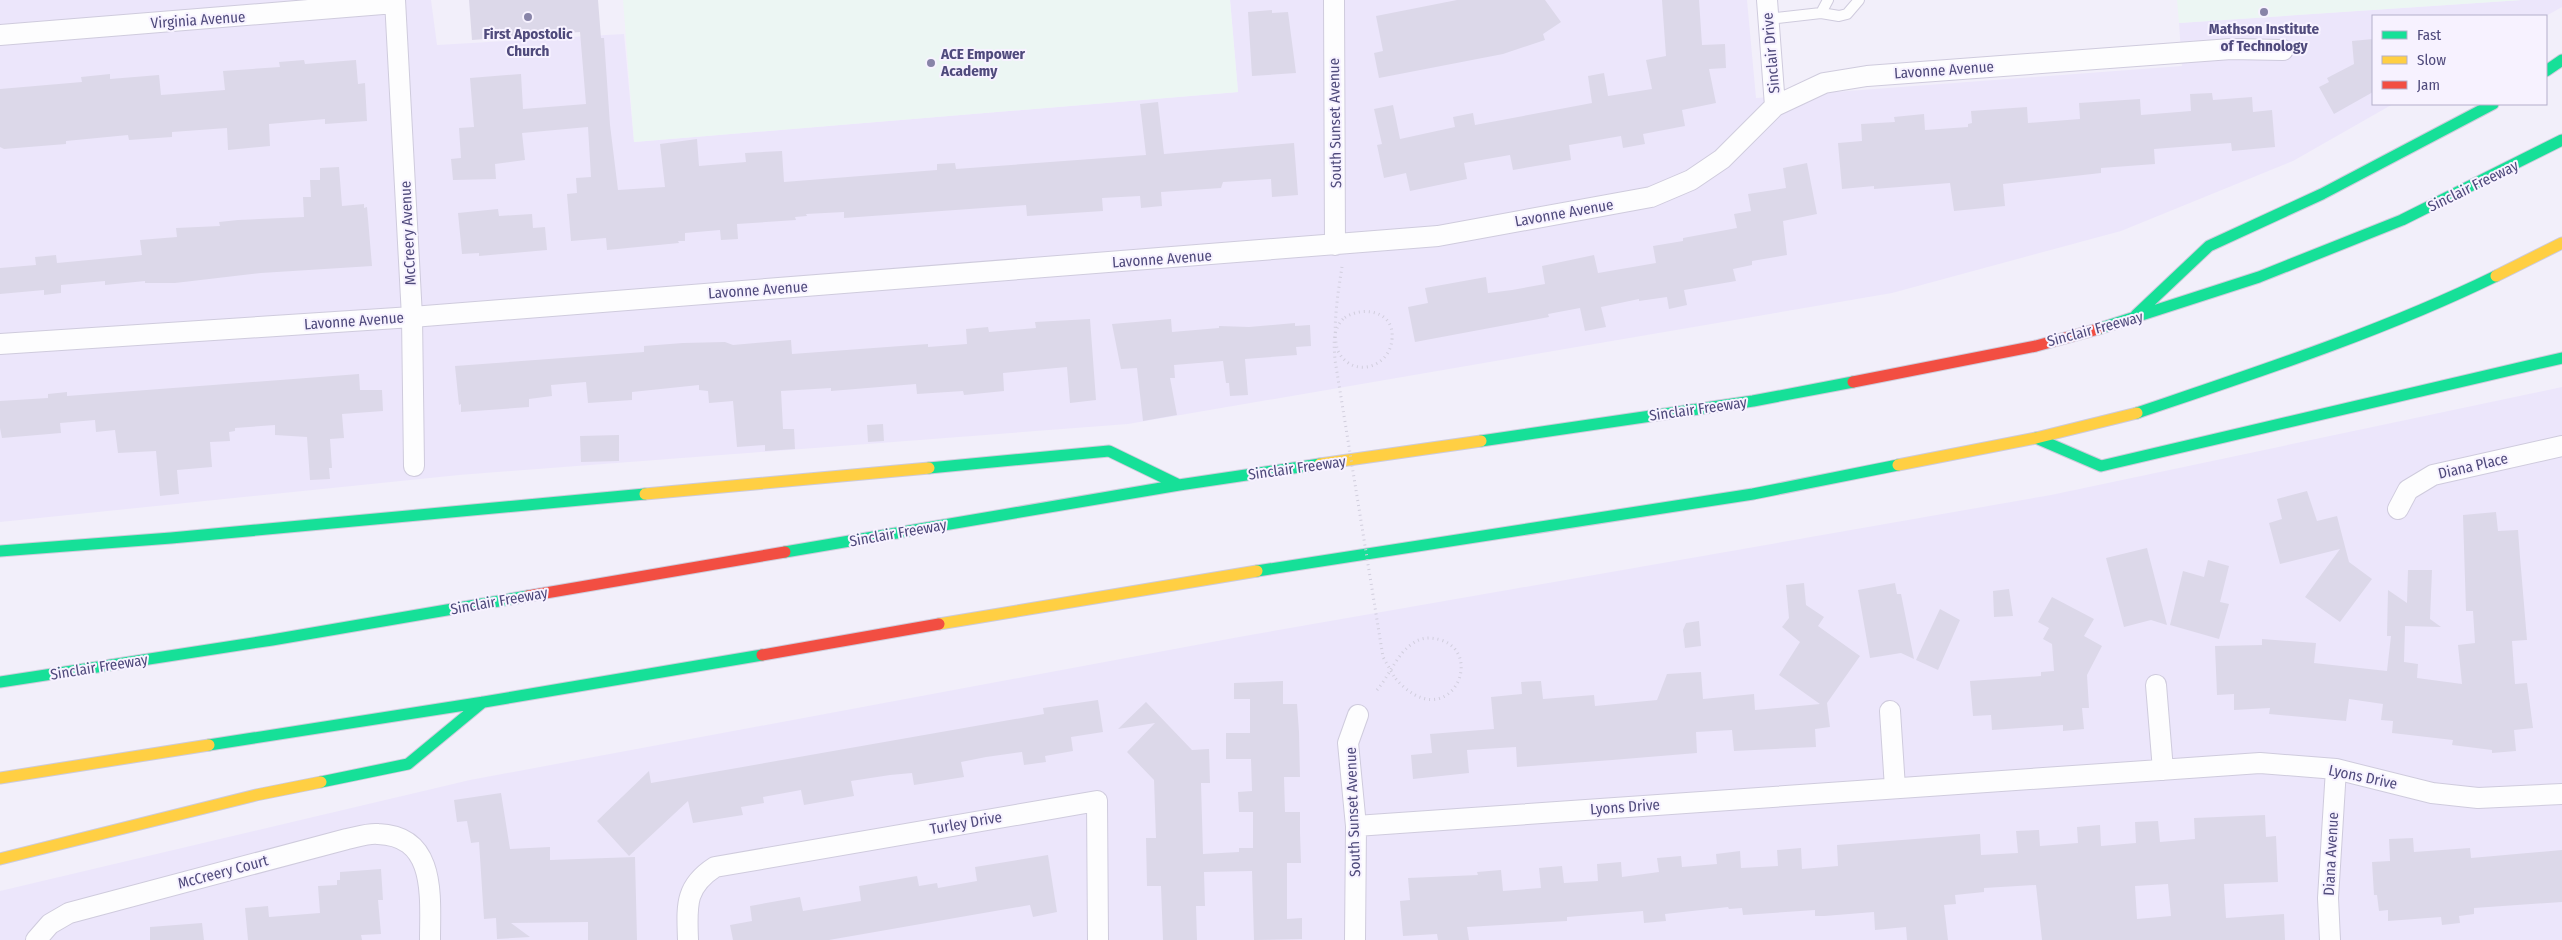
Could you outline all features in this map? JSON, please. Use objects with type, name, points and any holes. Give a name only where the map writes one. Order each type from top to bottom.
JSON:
[{"type":"highway","points":[[2547,70],[2562,60]]},
{"type":"highway","points":[[2129,322],[2209,246],[2322,194],[2491,105]]},
{"type":"highway","name":"Sinclair Freeway","points":[[0,682],[272,640],[1179,485],[1753,401],[2036,346],[2129,322],[2258,277],[2402,220],[2534,156],[2562,140]]},
{"type":"highway","points":[[0,778],[484,702],[1182,583],[1753,494],[2036,438],[2121,418],[2284,363],[2448,298],[2562,242]]},
{"type":"highway","points":[[2036,438],[2101,466],[2562,358]]},
{"type":"highway","points":[[0,551],[181,537],[1109,451],[1179,485]]},
{"type":"highway","points":[[0,858],[246,798],[408,764],[484,702]]},
{"type":"street","name":"South Sunset Avenue","points":[[1334,0],[1336,245]]},
{"type":"street","name":"Virginia Avenue","points":[[0,35],[395,2]]},
{"type":"street","name":"McCreery Avenue","points":[[395,2],[412,317],[414,466]]},
{"type":"street","name":"Sinclair Drive","points":[[1767,10],[1776,106]]},
{"type":"street","name":"Lavonne Avenue","points":[[0,344],[412,317],[1438,236],[1651,197],[1691,180],[1722,158],[1776,106],[1824,83],[1867,76],[2231,50],[2283,50]]},
{"type":"street","name":"Diana Place","points":[[2398,509],[2408,490],[2433,475],[2562,450]]},
{"type":"street","points":[[2156,685],[2163,770]]},
{"type":"street","points":[[1890,711],[1894,788]]},
{"type":"street","name":"South Sunset Avenue","points":[[1355,940],[1356,826],[1348,744],[1358,715]]},
{"type":"street","name":"Lyons Drive","points":[[1356,826],[2260,763],[2336,769],[2432,793],[2468,797],[2562,794]]},
{"type":"street","name":"Diana Avenue","points":[[2330,940],[2328,898],[2336,769]]},
{"type":"street","name":"Turley Drive","points":[[688,940],[687,906],[692,890],[700,877],[715,867],[1097,801],[1098,940]]},
{"type":"street","name":"McCreery Court","points":[[36,940],[50,924],[70,913],[347,839],[377,834],[400,837],[416,850],[427,867],[430,892],[430,940]]},
{"type":"lane","points":[[1821,13],[1828,0]]},
{"type":"lane","points":[[1767,10],[1839,16],[1847,14],[1859,0]]},
{"type":"path","points":[[1342,267],[1336,327],[1336,334],[1338,349],[1343,358],[1358,367],[1377,365],[1386,357],[1390,347],[1392,332],[1389,322],[1383,316],[1368,310],[1359,310],[1338,324],[1335,332],[1333,340],[1383,657],[1388,668],[1391,673],[1401,686],[1420,699],[1428,701],[1446,697],[1457,687],[1462,672],[1454,649],[1444,641],[1430,637],[1419,639],[1410,645],[1392,668],[1387,676],[1382,684],[1377,690]]},
{"type":"shaded area","points":[[0,0],[431,0],[437,45],[624,34],[634,142],[1238,92],[1230,0],[1747,0],[1756,98],[2182,66],[2179,23],[2522,0],[2562,0],[2562,7],[2547,15],[2372,15],[2372,105],[2391,105],[2293,161],[2121,231],[1892,293],[1128,424],[459,475],[0,522]]},
{"type":"shaded area","name":"ACE Empower Academy","points":[[623,0],[1230,0],[1238,92],[634,142]]},
{"type":"shaded area","name":"Mathson Institute of Technology","points":[[2177,0],[2522,0],[2179,23]]},
{"type":"shaded area","points":[[2562,387],[2562,940],[0,940],[0,891],[470,780],[1239,637],[2051,495]]},
{"type":"building","points":[[469,0],[598,0],[601,38],[604,38],[610,125],[618,190],[665,187],[660,144],[697,139],[699,166],[746,162],[745,153],[782,151],[784,182],[937,170],[937,164],[955,163],[956,169],[1146,155],[1140,104],[1158,102],[1164,154],[1294,143],[1298,195],[1272,197],[1271,179],[1223,182],[1221,188],[1161,192],[1162,206],[1141,208],[1140,196],[1102,198],[1103,211],[1027,216],[1026,205],[844,218],[844,212],[806,214],[807,216],[795,217],[796,220],[737,224],[738,239],[721,240],[720,230],[685,233],[685,241],[678,241],[679,243],[607,250],[606,238],[571,241],[567,194],[577,193],[576,178],[591,177],[588,127],[522,133],[525,160],[495,164],[496,179],[453,180],[451,159],[461,158],[459,128],[474,127],[470,78],[521,74],[523,109],[586,104],[580,32],[472,40]]},
{"type":"building","points":[[1457,0],[1545,0],[1561,22],[1543,34],[1545,40],[1503,54],[1379,78],[1374,53],[1383,51],[1376,16]]},
{"type":"building","points":[[1662,0],[1699,0],[1702,45],[1725,44],[1726,68],[1709,69],[1716,103],[1682,110],[1685,126],[1643,134],[1645,144],[1623,148],[1621,136],[1569,145],[1571,160],[1513,170],[1510,155],[1464,163],[1467,179],[1410,191],[1406,173],[1384,178],[1377,145],[1382,144],[1374,109],[1393,105],[1400,139],[1455,127],[1453,117],[1473,113],[1475,125],[1592,103],[1588,76],[1604,73],[1608,96],[1652,89],[1646,60],[1666,56]]},
{"type":"building","points":[[1272,10],[1272,13],[1288,12],[1296,73],[1252,76],[1248,12]]},
{"type":"building","points":[[2372,39],[2372,93],[2334,114],[2319,87],[2329,82],[2327,78],[2354,64],[2352,41]]},
{"type":"building","points":[[304,60],[305,64],[356,60],[358,84],[365,83],[367,121],[325,124],[325,119],[269,124],[270,146],[228,150],[227,128],[172,132],[172,137],[129,140],[128,135],[66,141],[66,144],[4,149],[0,147],[0,89],[82,82],[81,77],[110,74],[110,79],[159,75],[161,95],[225,90],[223,71],[280,67],[279,62]]},
{"type":"building","points":[[2212,93],[2213,100],[2252,97],[2253,112],[2272,110],[2275,147],[2232,151],[2231,143],[2154,149],[2155,164],[2101,168],[2101,173],[2003,184],[2005,206],[1954,211],[1950,183],[1874,189],[1874,186],[1842,189],[1838,143],[1862,141],[1861,124],[1895,122],[1894,117],[1924,114],[1925,130],[1968,127],[1968,124],[1972,123],[1971,111],[2027,107],[2028,123],[2080,119],[2079,103],[2140,99],[2141,115],[2191,111],[2190,94]]},
{"type":"building","points":[[1807,163],[1817,214],[1783,221],[1787,255],[1752,261],[1752,265],[1733,269],[1736,281],[1684,290],[1687,305],[1669,309],[1667,297],[1639,301],[1639,299],[1601,307],[1606,327],[1585,331],[1580,308],[1548,314],[1549,317],[1415,342],[1408,307],[1428,303],[1425,288],[1486,277],[1488,293],[1545,284],[1542,266],[1594,255],[1598,273],[1656,263],[1653,246],[1683,241],[1683,238],[1737,228],[1734,214],[1751,211],[1748,194],[1786,188],[1783,168]]},
{"type":"building","points":[[339,167],[342,206],[364,204],[364,208],[367,207],[372,266],[261,273],[175,283],[145,283],[145,281],[105,285],[105,281],[61,285],[61,293],[44,295],[44,290],[0,294],[0,268],[36,265],[35,257],[56,255],[57,263],[142,255],[140,240],[177,237],[176,228],[220,226],[219,222],[238,220],[304,217],[303,197],[311,197],[310,180],[320,180],[320,168]]},
{"type":"building","points":[[498,209],[499,216],[532,214],[533,228],[545,227],[547,250],[479,256],[479,253],[462,254],[458,213]]},
{"type":"building","points":[[1090,319],[1096,400],[1070,403],[1067,367],[1003,373],[1004,391],[964,395],[963,391],[917,394],[916,384],[831,391],[831,388],[781,391],[783,429],[794,429],[795,449],[765,451],[765,445],[737,447],[733,401],[709,403],[708,391],[699,390],[699,385],[632,392],[632,400],[588,403],[586,382],[551,385],[552,396],[529,399],[529,407],[461,412],[461,404],[459,405],[455,366],[644,352],[644,346],[683,343],[725,342],[733,345],[791,340],[792,354],[928,344],[928,347],[967,344],[966,329],[988,327],[989,332],[1036,328],[1035,322]]},
{"type":"building","points":[[1171,319],[1172,332],[1219,328],[1219,326],[1249,327],[1295,323],[1295,326],[1310,325],[1311,346],[1296,347],[1297,355],[1245,359],[1248,395],[1230,396],[1229,383],[1226,383],[1223,361],[1174,365],[1175,378],[1170,378],[1177,415],[1143,421],[1137,368],[1121,369],[1112,324]]},
{"type":"building","points":[[359,374],[360,390],[382,390],[383,411],[342,414],[344,438],[330,439],[332,468],[329,468],[330,479],[310,480],[307,437],[275,435],[275,425],[235,428],[235,431],[229,432],[230,441],[210,442],[212,467],[177,470],[179,494],[160,496],[156,451],[118,453],[115,430],[96,432],[95,420],[60,423],[61,433],[2,438],[0,428],[0,401],[48,398],[48,394],[67,392],[67,396]]},
{"type":"building","points":[[883,424],[884,441],[868,442],[867,425]]},
{"type":"building","points":[[619,435],[619,461],[581,462],[580,436]]},
{"type":"building","points":[[2307,491],[2317,521],[2337,516],[2349,562],[2372,579],[2340,622],[2305,597],[2340,549],[2280,564],[2269,523],[2282,519],[2277,499]]},
{"type":"building","points":[[2496,512],[2498,531],[2518,530],[2527,640],[2512,641],[2515,684],[2527,683],[2533,728],[2514,730],[2516,751],[2492,753],[2492,750],[2452,745],[2453,740],[2392,733],[2393,721],[2381,720],[2383,704],[2349,699],[2346,721],[2269,714],[2270,708],[2234,710],[2234,694],[2217,695],[2215,646],[2262,645],[2262,639],[2316,643],[2314,663],[2387,671],[2391,636],[2387,636],[2388,590],[2407,603],[2408,570],[2432,570],[2430,619],[2441,627],[2405,626],[2404,662],[2418,664],[2417,678],[2462,684],[2458,645],[2475,643],[2473,611],[2466,611],[2463,515]]},
{"type":"building","points":[[2147,548],[2167,625],[2151,620],[2124,627],[2106,558]]},
{"type":"building","points":[[2208,560],[2229,566],[2220,602],[2229,604],[2219,639],[2170,625],[2183,571],[2204,577]]},
{"type":"building","points":[[1804,583],[1806,605],[1824,617],[1818,626],[1860,656],[1827,703],[1830,727],[1815,729],[1816,747],[1734,751],[1732,730],[1696,732],[1697,753],[1612,760],[1517,767],[1516,747],[1467,750],[1469,773],[1413,779],[1411,755],[1432,753],[1430,734],[1494,729],[1491,697],[1522,694],[1521,682],[1541,681],[1543,699],[1594,695],[1595,706],[1657,700],[1667,674],[1701,672],[1703,699],[1754,694],[1755,710],[1820,704],[1779,675],[1800,642],[1782,627],[1789,618],[1786,585]]},
{"type":"building","points":[[1895,583],[1897,594],[1901,594],[1914,659],[1901,653],[1870,658],[1858,590]]},
{"type":"building","points":[[2009,589],[2013,616],[1994,617],[1993,591]]},
{"type":"building","points":[[2052,597],[2094,619],[2084,636],[2102,646],[2087,675],[2089,708],[2082,708],[2084,729],[2063,731],[2063,725],[1992,730],[1991,715],[1973,716],[1970,681],[2041,676],[2041,672],[2054,671],[2052,644],[2043,639],[2049,628],[2038,622]]},
{"type":"building","points":[[1940,609],[1960,620],[1938,670],[1916,660]]},
{"type":"building","points":[[1699,621],[1701,646],[1685,648],[1683,630],[1686,623]]},
{"type":"building","points":[[1283,681],[1283,704],[1297,704],[1300,777],[1284,777],[1285,812],[1300,812],[1301,863],[1287,863],[1287,919],[1302,918],[1302,939],[1254,940],[1252,871],[1204,872],[1205,906],[1196,906],[1197,940],[1163,940],[1161,886],[1147,886],[1146,838],[1156,838],[1154,780],[1127,752],[1155,723],[1118,729],[1146,702],[1192,750],[1209,749],[1210,783],[1201,783],[1203,854],[1239,852],[1239,848],[1253,848],[1253,812],[1239,812],[1238,792],[1252,791],[1251,759],[1226,759],[1226,733],[1250,733],[1250,699],[1234,699],[1234,683]]},
{"type":"building","points":[[1098,700],[1103,732],[1071,737],[1073,751],[1045,756],[1046,762],[1024,765],[1022,752],[986,757],[961,762],[964,777],[914,785],[912,773],[851,781],[854,796],[804,805],[801,790],[763,797],[764,803],[741,807],[743,815],[693,823],[688,801],[629,856],[597,821],[649,771],[651,783],[1044,714],[1043,708]]},
{"type":"building","points":[[501,793],[510,849],[550,847],[550,860],[635,857],[637,940],[588,940],[588,922],[511,923],[530,937],[497,939],[496,918],[484,919],[479,842],[471,843],[467,821],[457,822],[454,800]]},
{"type":"building","points":[[2265,815],[2266,837],[2276,836],[2278,882],[2224,884],[2226,918],[2284,914],[2285,940],[2042,940],[2036,885],[1984,888],[1984,892],[1955,895],[1956,904],[1944,905],[1948,940],[1907,940],[1906,927],[1875,930],[1874,912],[1815,916],[1815,910],[1743,915],[1742,908],[1729,909],[1728,907],[1665,914],[1666,921],[1644,923],[1643,911],[1567,917],[1567,921],[1467,927],[1469,940],[1438,940],[1437,934],[1403,936],[1400,901],[1410,900],[1408,878],[1478,875],[1477,872],[1501,870],[1503,891],[1541,888],[1539,868],[1562,866],[1564,883],[1598,881],[1597,864],[1621,862],[1622,877],[1659,872],[1657,858],[1681,856],[1682,867],[1717,864],[1716,854],[1740,851],[1741,868],[1778,866],[1777,850],[1801,848],[1802,869],[1838,866],[1837,845],[1980,834],[1981,855],[2018,853],[2016,831],[2039,830],[2040,846],[2078,843],[2077,827],[2100,825],[2101,846],[2136,843],[2135,822],[2158,821],[2160,842],[2195,839],[2194,818]],"holes":[[[2168,884],[2171,916],[2137,919],[2135,886]]]},
{"type":"building","points":[[2413,838],[2414,852],[2470,848],[2471,858],[2562,850],[2562,902],[2474,908],[2474,914],[2459,916],[2460,923],[2442,925],[2441,917],[2388,921],[2388,910],[2379,911],[2377,895],[2374,895],[2372,862],[2390,861],[2389,839]]},
{"type":"building","points":[[1048,855],[1057,912],[1033,917],[1030,905],[829,940],[733,940],[730,925],[752,921],[750,906],[800,897],[803,911],[861,901],[859,886],[917,876],[919,886],[937,883],[938,888],[977,881],[975,867]]},
{"type":"building","points":[[381,869],[383,900],[378,900],[381,934],[361,935],[362,940],[248,940],[245,908],[268,906],[269,917],[320,913],[318,886],[337,885],[337,880],[340,880],[340,872]]},
{"type":"building","points":[[202,923],[204,940],[150,940],[150,927]]},
{"type":"traffic: fast","points":[[2547,70],[2562,60]]},
{"type":"traffic: fast","points":[[2136,315],[2209,246],[2322,194],[2491,105]]},
{"type":"traffic: fast","points":[[2098,329],[2259,277],[2402,220],[2562,140]]},
{"type":"traffic: fast","points":[[2137,413],[2364,333],[2496,276]]},
{"type":"traffic: fast","points":[[2036,438],[2101,466],[2562,358]]},
{"type":"traffic: fast","points":[[1481,441],[1753,401],[1853,382]]},
{"type":"traffic: fast","points":[[929,468],[1109,451],[1179,485]]},
{"type":"traffic: fast","points":[[785,552],[1179,485],[1320,464]]},
{"type":"traffic: fast","points":[[1257,571],[1753,494],[1898,465]]},
{"type":"traffic: fast","points":[[0,551],[171,538],[645,494]]},
{"type":"traffic: fast","points":[[0,682],[272,640],[528,596]]},
{"type":"traffic: fast","points":[[209,745],[484,702],[762,655]]},
{"type":"traffic: fast","points":[[321,782],[408,764],[483,702]]},
{"type":"traffic: slow","points":[[2496,276],[2562,243]]},
{"type":"traffic: slow","points":[[1898,465],[2036,438],[2137,413]]},
{"type":"traffic: slow","points":[[1320,464],[1481,441]]},
{"type":"traffic: slow","points":[[645,494],[929,468]]},
{"type":"traffic: slow","points":[[939,624],[1257,571]]},
{"type":"traffic: slow","points":[[0,778],[209,745]]},
{"type":"traffic: slow","points":[[0,859],[256,795],[321,782]]},
{"type":"traffic: jam","points":[[1853,382],[2036,346],[2098,329]]},
{"type":"traffic: jam","points":[[528,596],[785,552]]},
{"type":"traffic: jam","points":[[762,655],[939,624]]},
{"type":"place","name":"Mathson Institute of Technology","points":[[2264,12]]},
{"type":"place","name":"First Apostolic Church","points":[[528,17]]},
{"type":"place","name":"ACE Empower Academy","points":[[931,63]]}]
